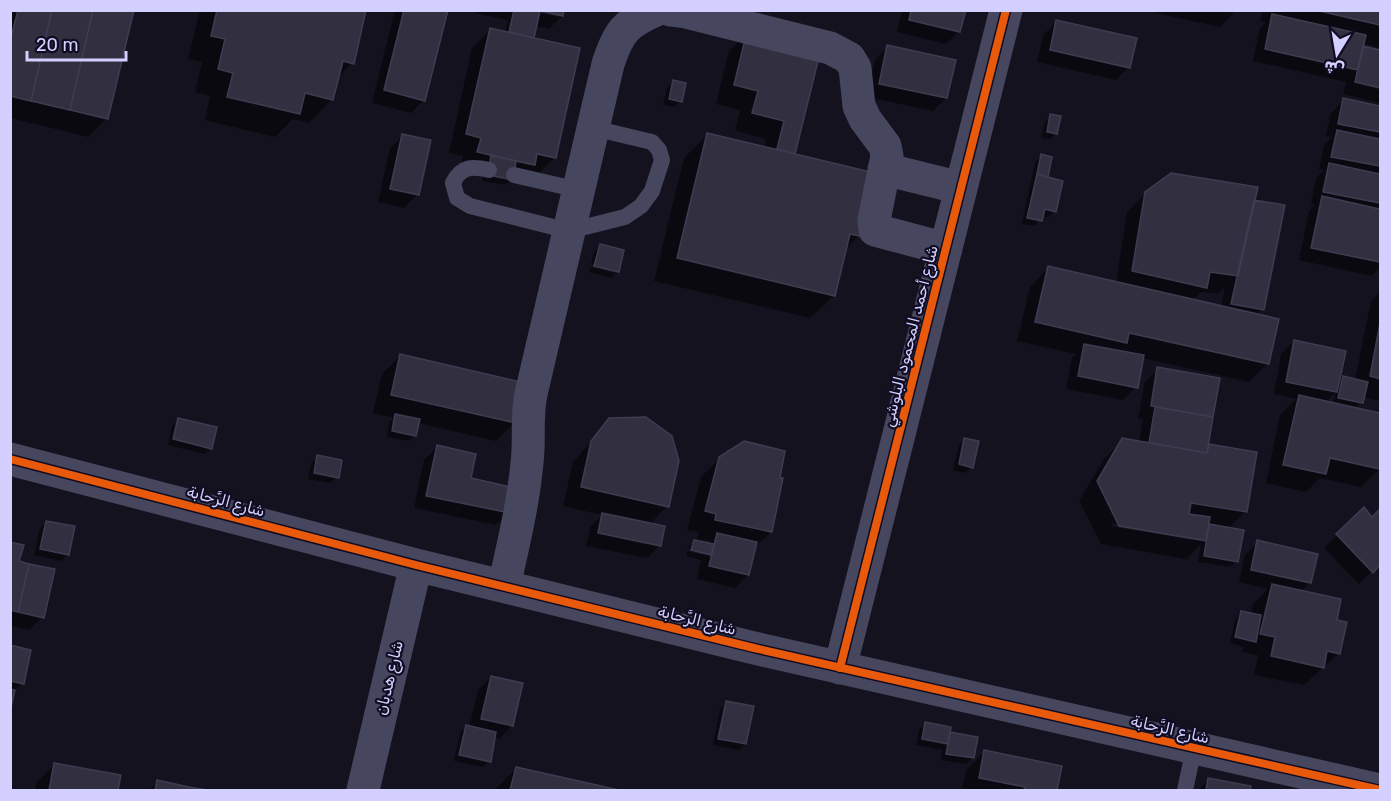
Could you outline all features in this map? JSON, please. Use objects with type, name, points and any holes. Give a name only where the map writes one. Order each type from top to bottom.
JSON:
[{"type":"street","points":[[504,586],[520,517],[528,461],[528,405],[616,39],[634,19],[656,10]]},
{"type":"street","points":[[670,10],[686,12],[841,52],[849,58],[855,68],[856,93],[865,119],[885,146],[887,156],[874,220],[875,230],[946,249]]},
{"type":"street","name":"شارع أحمد المحمود البلوشي","points":[[840,668],[1006,10]]},
{"type":"street","points":[[884,169],[961,188]]},
{"type":"street","name":"شارع الرَّحابة","points":[[10,459],[416,565],[840,668],[1380,790]]},
{"type":"street","name":"شارع هدبان","points":[[363,790],[416,565]]},
{"type":"lane","points":[[489,170],[470,167],[462,169],[453,183],[457,198],[470,206],[569,231],[625,217],[641,206],[652,191],[662,160],[659,150],[651,142],[594,128]]},
{"type":"lane","points":[[514,175],[579,190]]},
{"type":"lane","points":[[1185,790],[1194,748]]},
{"type":"building","points":[[18,10],[52,10],[31,101],[10,96],[10,41]]},
{"type":"building","points":[[52,10],[93,10],[70,110],[31,101]]},
{"type":"building","points":[[93,10],[134,10],[108,119],[70,110]]},
{"type":"building","points":[[217,10],[366,10],[354,64],[343,61],[333,100],[305,93],[300,114],[227,97],[233,73],[218,69],[225,39],[211,36]]},
{"type":"building","points":[[404,10],[448,10],[425,101],[384,90]]},
{"type":"building","points":[[514,10],[540,11],[534,38],[509,32]]},
{"type":"building","points":[[536,10],[564,10],[563,16]]},
{"type":"building","points":[[911,10],[966,10],[960,32],[909,20]]},
{"type":"building","points":[[1315,10],[1380,10],[1380,25]]},
{"type":"building","points":[[1272,14],[1366,35],[1358,70],[1265,49]]},
{"type":"building","points":[[1056,20],[1137,38],[1130,68],[1050,50]]},
{"type":"building","points":[[490,28],[580,48],[556,158],[537,154],[535,165],[477,152],[481,138],[466,134]]},
{"type":"building","points":[[747,31],[821,49],[795,154],[777,149],[784,121],[752,113],[758,91],[734,85]]},
{"type":"building","points":[[887,45],[956,60],[947,98],[879,84]]},
{"type":"building","points":[[1363,46],[1380,50],[1380,88],[1355,82]]},
{"type":"building","points":[[673,80],[686,83],[682,102],[669,99]]},
{"type":"building","points":[[1343,98],[1380,106],[1380,132],[1338,124]]},
{"type":"building","points":[[1050,114],[1061,116],[1057,134],[1047,132]]},
{"type":"building","points":[[1337,130],[1380,139],[1380,166],[1331,157]]},
{"type":"building","points":[[707,133],[875,173],[860,236],[850,234],[835,296],[677,258]]},
{"type":"building","points":[[402,134],[431,140],[419,195],[390,189]]},
{"type":"building","points":[[1041,154],[1052,157],[1048,177],[1037,174]]},
{"type":"building","points":[[491,155],[516,161],[513,180],[488,175]]},
{"type":"building","points":[[1329,163],[1380,174],[1380,203],[1323,192]]},
{"type":"building","points":[[1171,173],[1258,187],[1238,276],[1210,272],[1207,288],[1132,271],[1145,192]]},
{"type":"building","points":[[1037,174],[1063,181],[1056,212],[1045,209],[1042,221],[1027,218]]},
{"type":"building","points":[[1322,196],[1380,209],[1380,262],[1311,248]]},
{"type":"building","points":[[1254,200],[1285,205],[1264,310],[1231,304]]},
{"type":"building","points":[[600,244],[624,250],[619,272],[594,266]]},
{"type":"building","points":[[1048,266],[1279,319],[1269,364],[1129,333],[1127,343],[1035,322]]},
{"type":"building","points":[[1380,323],[1380,379],[1370,376]]},
{"type":"building","points":[[1294,340],[1346,351],[1337,392],[1286,382]]},
{"type":"building","points":[[1084,344],[1144,355],[1138,388],[1078,376]]},
{"type":"building","points":[[400,354],[525,383],[516,423],[391,395]]},
{"type":"building","points":[[1157,367],[1220,378],[1213,417],[1151,406]]},
{"type":"building","points":[[1343,376],[1368,382],[1363,403],[1338,398]]},
{"type":"building","points":[[1299,395],[1380,413],[1380,469],[1330,458],[1326,474],[1283,465]]},
{"type":"building","points":[[1155,407],[1213,417],[1207,453],[1149,443]]},
{"type":"building","points":[[395,414],[420,419],[416,436],[392,431]]},
{"type":"building","points":[[646,417],[672,436],[679,461],[669,507],[581,487],[591,441],[609,418]]},
{"type":"building","points":[[178,418],[217,427],[212,449],[173,439]]},
{"type":"building","points":[[964,438],[979,441],[973,468],[959,464]]},
{"type":"building","points":[[1122,438],[1207,453],[1209,444],[1257,452],[1247,512],[1191,503],[1189,514],[1210,517],[1206,541],[1119,526],[1097,481]]},
{"type":"building","points":[[744,441],[785,451],[780,478],[783,478],[772,532],[715,520],[716,514],[705,511],[719,457]]},
{"type":"building","points":[[437,445],[476,454],[471,478],[515,488],[510,513],[426,496]]},
{"type":"building","points":[[317,455],[342,460],[339,478],[314,473]]},
{"type":"building","points":[[1364,507],[1372,517],[1380,509],[1380,565],[1373,573],[1336,534]]},
{"type":"building","points":[[602,513],[665,526],[661,546],[598,533]]},
{"type":"building","points":[[46,521],[75,526],[69,555],[40,549]]},
{"type":"building","points":[[1209,524],[1244,530],[1238,562],[1204,556]]},
{"type":"building","points":[[717,533],[757,542],[749,575],[709,566]]},
{"type":"building","points":[[694,540],[714,544],[711,555],[691,550]]},
{"type":"building","points":[[1257,540],[1318,554],[1311,583],[1251,570]]},
{"type":"building","points":[[10,542],[24,545],[19,561],[29,564],[18,612],[10,610]]},
{"type":"building","points":[[29,564],[55,569],[44,618],[18,612]]},
{"type":"building","points":[[1272,584],[1341,599],[1337,620],[1347,622],[1340,654],[1327,651],[1324,668],[1271,656],[1275,637],[1260,634]]},
{"type":"building","points":[[1241,611],[1261,615],[1256,642],[1235,637]]},
{"type":"building","points":[[10,645],[31,650],[24,684],[10,681]]},
{"type":"building","points":[[491,676],[523,683],[513,726],[481,719]]},
{"type":"building","points":[[10,689],[15,690],[10,712]]},
{"type":"building","points":[[726,701],[754,706],[746,744],[718,739]]},
{"type":"building","points":[[925,722],[951,727],[948,744],[922,739]]},
{"type":"building","points":[[466,725],[496,732],[491,762],[459,755]]},
{"type":"building","points":[[950,732],[978,737],[974,758],[946,754]]},
{"type":"building","points":[[984,750],[1062,766],[1057,790],[1024,790],[1025,787],[979,778]]},
{"type":"building","points":[[54,763],[121,775],[118,790],[49,790]]},
{"type":"building","points":[[516,767],[619,790],[510,790]]},
{"type":"building","points":[[1208,778],[1251,786],[1250,790],[1206,790]]},
{"type":"building","points":[[157,780],[189,787],[188,790],[155,790]]},
{"type":"building","points":[[189,787],[207,790],[188,790]]},
{"type":"cycle path","points":[[840,668],[1006,10]]},
{"type":"cycle path","points":[[10,459],[416,565],[754,648],[1380,790]]}]
